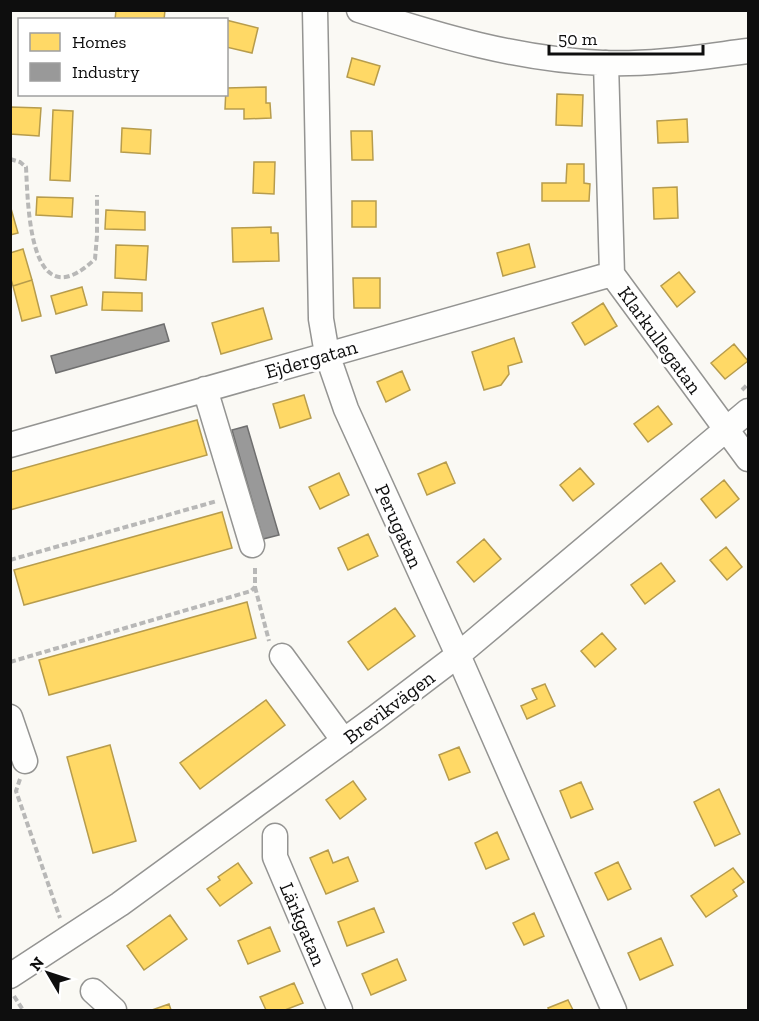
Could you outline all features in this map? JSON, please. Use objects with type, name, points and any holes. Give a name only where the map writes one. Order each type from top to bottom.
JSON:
[{"type":"street","name":"Perugatan","points":[[315,10],[321,319],[327,354],[346,409],[458,655],[614,1011]]},
{"type":"street","points":[[359,10],[433,34],[480,46],[571,61],[656,62],[748,51]]},
{"type":"street","name":"Klarkullegatan","points":[[606,63],[612,274],[748,459]]},
{"type":"street","name":"Ejdergatan","points":[[11,442],[612,274]]},
{"type":"street","points":[[206,389],[252,545]]},
{"type":"street","name":"Brevikvägen","points":[[10,976],[120,904],[458,655],[727,429],[744,401]]},
{"type":"street","points":[[282,656],[344,741]]},
{"type":"street","points":[[10,717],[25,761]]},
{"type":"street","name":"Lärkgatan","points":[[274,836],[275,857],[340,1011]]},
{"type":"street","points":[[93,991],[114,1011]]},
{"type":"path","points":[[10,159],[26,167],[27,209],[32,234],[43,267],[50,275],[64,277],[76,274],[95,259],[97,195]]},
{"type":"path","points":[[744,401],[748,384]]},
{"type":"path","points":[[10,560],[237,495]]},
{"type":"path","points":[[252,545],[255,587],[269,643],[267,652],[282,656]]},
{"type":"path","points":[[10,662],[251,591],[255,587]]},
{"type":"path","points":[[25,761],[16,791],[60,918]]},
{"type":"path","points":[[50,924],[69,911]]},
{"type":"path","points":[[10,991],[23,1011]]},
{"type":"building: Homes","points":[[116,10],[165,10],[164,18],[115,18]]},
{"type":"building: Homes","points":[[228,20],[258,28],[252,53],[228,47]]},
{"type":"building: Homes","points":[[352,58],[380,66],[374,85],[347,77]]},
{"type":"building: Homes","points":[[266,87],[266,103],[270,103],[271,118],[244,119],[244,109],[225,109],[228,88]]},
{"type":"building: Homes","points":[[557,94],[583,95],[582,126],[556,125]]},
{"type":"building: Homes","points":[[10,107],[41,108],[39,136],[10,134]]},
{"type":"building: Homes","points":[[53,110],[73,111],[70,181],[50,180]]},
{"type":"building: Homes","points":[[687,119],[688,142],[658,143],[657,121]]},
{"type":"building: Homes","points":[[122,128],[151,130],[150,154],[121,152]]},
{"type":"building: Homes","points":[[351,131],[372,131],[373,160],[352,160]]},
{"type":"building: Homes","points":[[254,162],[275,162],[274,194],[253,193]]},
{"type":"building: Homes","points":[[567,164],[584,164],[584,183],[590,184],[589,201],[542,201],[542,183],[566,183]]},
{"type":"building: Homes","points":[[677,187],[678,218],[654,219],[653,188]]},
{"type":"building: Homes","points":[[37,197],[73,198],[72,217],[36,215]]},
{"type":"building: Homes","points":[[352,201],[376,201],[376,227],[352,227]]},
{"type":"building: Homes","points":[[10,205],[18,233],[10,235]]},
{"type":"building: Homes","points":[[106,210],[145,212],[145,230],[105,229]]},
{"type":"building: Homes","points":[[271,227],[271,233],[278,233],[279,261],[233,262],[232,228]]},
{"type":"building: Homes","points":[[529,244],[535,267],[503,276],[497,253]]},
{"type":"building: Homes","points":[[116,245],[148,246],[146,280],[115,278]]},
{"type":"building: Homes","points":[[23,249],[32,280],[13,286],[10,276],[10,253]]},
{"type":"building: Homes","points":[[679,272],[695,292],[677,307],[661,286]]},
{"type":"building: Homes","points":[[353,278],[380,278],[380,308],[354,308]]},
{"type":"building: Homes","points":[[32,280],[41,316],[22,321],[13,286]]},
{"type":"building: Homes","points":[[82,287],[87,305],[56,314],[51,296]]},
{"type":"building: Homes","points":[[103,292],[142,293],[142,311],[102,310]]},
{"type":"building: Homes","points":[[603,303],[617,326],[585,345],[572,323]]},
{"type":"building: Homes","points":[[263,308],[272,339],[221,354],[212,323]]},
{"type":"building: Homes","points":[[514,338],[522,362],[508,366],[509,374],[501,385],[484,390],[472,352]]},
{"type":"building: Homes","points":[[734,344],[748,361],[725,379],[711,363]]},
{"type":"building: Homes","points":[[402,371],[410,390],[386,402],[377,382]]},
{"type":"building: Homes","points":[[304,395],[311,418],[280,428],[273,404]]},
{"type":"building: Homes","points":[[658,406],[672,424],[648,442],[634,424]]},
{"type":"building: Homes","points":[[197,420],[207,455],[10,510],[10,472]]},
{"type":"building: Homes","points":[[446,462],[455,483],[427,495],[418,474]]},
{"type":"building: Homes","points":[[580,468],[594,484],[573,501],[560,485]]},
{"type":"building: Homes","points":[[339,473],[349,495],[320,509],[309,487]]},
{"type":"building: Homes","points":[[724,480],[739,499],[716,518],[701,499]]},
{"type":"building: Homes","points":[[222,512],[232,548],[24,605],[14,570]]},
{"type":"building: Homes","points":[[368,534],[378,556],[348,570],[338,548]]},
{"type":"building: Homes","points":[[484,539],[501,559],[474,582],[457,562]]},
{"type":"building: Homes","points":[[726,547],[742,567],[727,580],[710,560]]},
{"type":"building: Homes","points":[[661,563],[675,581],[645,604],[631,585]]},
{"type":"building: Homes","points":[[247,602],[256,638],[49,695],[39,660]]},
{"type":"building: Homes","points":[[395,608],[415,636],[368,670],[348,642]]},
{"type":"building: Homes","points":[[602,633],[616,649],[595,667],[581,651]]},
{"type":"building: Homes","points":[[545,684],[555,706],[527,719],[521,706],[537,699],[532,689]]},
{"type":"building: Homes","points":[[266,700],[285,725],[200,789],[180,763]]},
{"type":"building: Homes","points":[[110,745],[136,841],[93,853],[67,757]]},
{"type":"building: Homes","points":[[459,747],[470,772],[449,780],[439,755]]},
{"type":"building: Homes","points":[[353,781],[366,799],[340,819],[326,800]]},
{"type":"building: Homes","points":[[581,782],[593,809],[571,818],[560,791]]},
{"type":"building: Homes","points":[[719,789],[740,834],[715,846],[694,802]]},
{"type":"building: Homes","points":[[497,832],[509,859],[486,869],[475,843]]},
{"type":"building: Homes","points":[[328,850],[333,863],[348,857],[358,881],[326,894],[310,858]]},
{"type":"building: Homes","points":[[618,862],[631,889],[608,900],[595,873]]},
{"type":"building: Homes","points":[[238,863],[252,883],[220,906],[207,889],[220,880],[218,877]]},
{"type":"building: Homes","points":[[733,868],[744,882],[733,890],[737,896],[706,917],[691,896]]},
{"type":"building: Homes","points":[[374,908],[384,932],[347,946],[338,922]]},
{"type":"building: Homes","points":[[534,913],[544,936],[524,945],[513,923]]},
{"type":"building: Homes","points":[[170,915],[187,939],[144,970],[127,946]]},
{"type":"building: Homes","points":[[270,927],[280,951],[248,964],[238,941]]},
{"type":"building: Homes","points":[[661,938],[673,965],[640,980],[628,953]]},
{"type":"building: Homes","points":[[397,959],[406,980],[371,995],[362,974]]},
{"type":"building: Homes","points":[[294,983],[303,1003],[285,1010],[266,1010],[260,997]]},
{"type":"building: Homes","points":[[568,1000],[573,1010],[549,1010],[548,1008]]},
{"type":"building: Homes","points":[[169,1004],[171,1010],[152,1010]]},
{"type":"building: Industry","points":[[164,324],[169,341],[56,373],[51,356]]},
{"type":"building: Industry","points":[[247,426],[279,535],[263,539],[232,430]]}]
